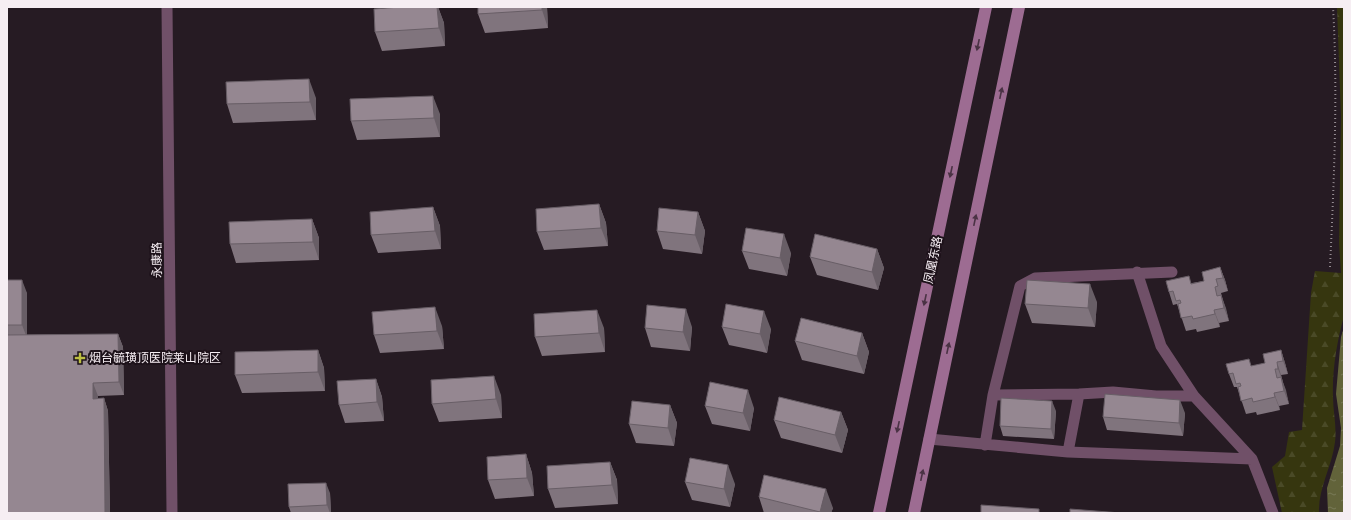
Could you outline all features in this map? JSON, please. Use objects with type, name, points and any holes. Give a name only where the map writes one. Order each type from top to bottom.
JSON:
[{"type":"street","name":"永康路","points":[[167,7],[172,513]]},
{"type":"street","name":"凤凰东路","points":[[879,513],[986,7]]},
{"type":"street","points":[[914,513],[1019,7]]},
{"type":"street","points":[[985,444],[993,395],[1020,286],[1035,278],[1137,272],[1172,272]]},
{"type":"street","points":[[1137,272],[1160,346],[1194,396],[1252,459],[1274,513]]},
{"type":"street","points":[[993,395],[1113,392],[1156,396],[1194,396]]},
{"type":"street","points":[[1068,452],[1079,394]]},
{"type":"street","points":[[929,439],[1068,452],[1252,459]]},
{"type":"path","points":[[1330,268],[1335,78],[1334,7]]},
{"type":"green space","points":[[1337,7],[1344,7],[1344,316],[1337,345],[1333,376],[1336,431],[1335,442],[1323,486],[1319,504],[1319,513],[1282,513],[1272,467],[1285,456],[1289,432],[1302,430],[1311,293],[1315,271],[1341,273],[1339,243],[1341,117]]},
{"type":"water","points":[[1344,327],[1344,509],[1343,513],[1328,513],[1327,488],[1340,446],[1341,428],[1336,394],[1341,337]]},
{"type":"building","points":[[437,7],[439,28],[375,32],[374,9]]},
{"type":"building","points":[[478,7],[542,7],[542,10],[478,14]]},
{"type":"building","points":[[309,79],[310,102],[227,104],[226,82]]},
{"type":"building","points":[[433,96],[434,118],[351,121],[350,99]]},
{"type":"building","points":[[599,204],[601,228],[537,232],[536,209]]},
{"type":"building","points":[[433,207],[435,231],[371,235],[370,212]]},
{"type":"building","points":[[659,208],[698,212],[695,235],[657,231]]},
{"type":"building","points":[[312,219],[313,242],[230,244],[229,222]]},
{"type":"building","points":[[746,228],[784,234],[780,258],[742,251]]},
{"type":"building","points":[[815,234],[877,249],[872,272],[810,257]]},
{"type":"building","points":[[1220,267],[1223,278],[1216,279],[1218,286],[1215,287],[1217,296],[1221,295],[1224,308],[1214,310],[1215,314],[1193,319],[1192,316],[1181,318],[1178,304],[1181,303],[1180,300],[1176,301],[1173,291],[1169,292],[1166,281],[1189,276],[1191,284],[1204,281],[1202,272]]},
{"type":"building","points":[[7,280],[22,280],[22,325],[7,325]]},
{"type":"building","points":[[1027,280],[1090,284],[1088,308],[1025,304]]},
{"type":"building","points":[[726,304],[764,311],[760,334],[722,327]]},
{"type":"building","points":[[647,305],[686,309],[683,332],[645,328]]},
{"type":"building","points":[[435,307],[437,331],[374,335],[372,312]]},
{"type":"building","points":[[597,310],[599,333],[535,337],[534,314]]},
{"type":"building","points":[[801,318],[862,333],[857,356],[795,341]]},
{"type":"building","points":[[118,334],[119,382],[93,383],[93,399],[104,398],[105,513],[7,513],[7,335]]},
{"type":"building","points":[[318,350],[318,372],[235,375],[235,352]]},
{"type":"building","points":[[1281,350],[1283,361],[1277,362],[1278,369],[1275,369],[1277,378],[1281,377],[1284,391],[1274,393],[1275,397],[1253,402],[1252,398],[1241,401],[1238,387],[1241,386],[1240,383],[1236,384],[1233,373],[1229,374],[1226,364],[1249,359],[1251,366],[1265,363],[1263,354]]},
{"type":"building","points":[[494,376],[496,399],[432,404],[431,380]]},
{"type":"building","points":[[376,379],[377,402],[339,405],[337,381]]},
{"type":"building","points":[[710,382],[748,390],[743,413],[705,406]]},
{"type":"building","points":[[1105,394],[1180,400],[1179,423],[1103,417]]},
{"type":"building","points":[[779,397],[841,412],[835,435],[774,420]]},
{"type":"building","points":[[1001,398],[1052,401],[1051,429],[1000,426]]},
{"type":"building","points":[[632,401],[670,405],[668,428],[629,424]]},
{"type":"building","points":[[526,454],[527,478],[488,480],[487,457]]},
{"type":"building","points":[[690,458],[728,465],[724,489],[685,482]]},
{"type":"building","points":[[610,462],[612,485],[548,489],[547,466]]},
{"type":"building","points":[[764,475],[826,489],[820,512],[759,497]]},
{"type":"building","points":[[326,483],[327,505],[289,507],[288,484]]},
{"type":"building","points":[[981,505],[1039,509],[1039,513],[981,513]]},
{"type":"building","points":[[1070,509],[1121,513],[1070,513]]},
{"type":"place","name":"烟台毓璜顶医院莱山院区","points":[[80,358]]}]
